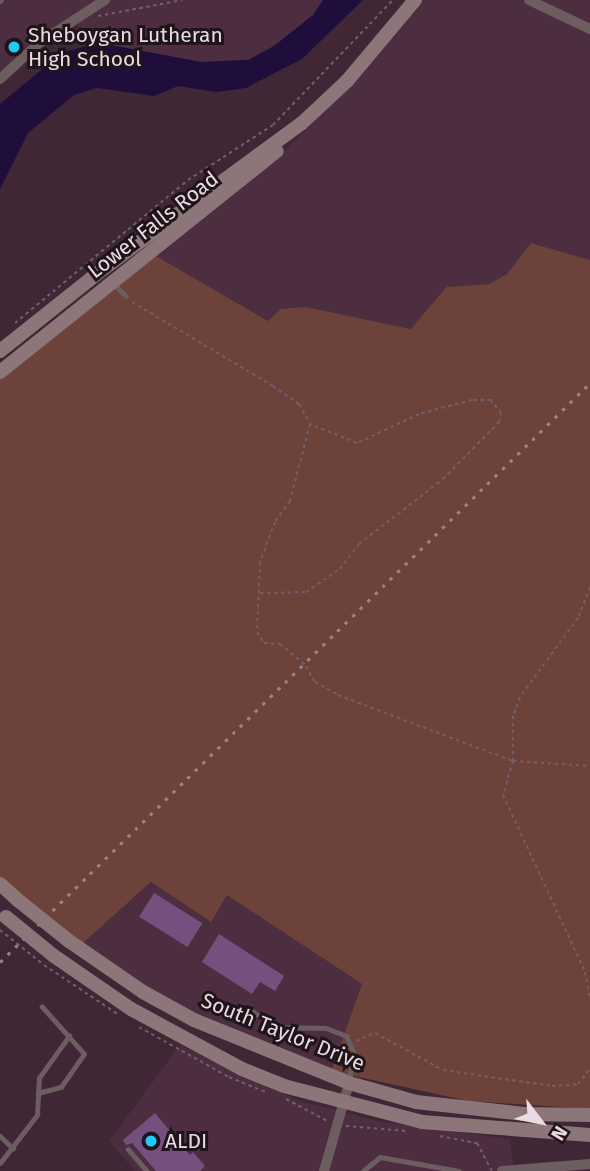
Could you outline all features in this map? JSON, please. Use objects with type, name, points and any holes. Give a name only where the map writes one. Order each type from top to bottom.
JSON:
[{"type":"main road","name":"Lower Falls Road","points":[[0,372],[247,178],[324,102],[415,0]]},
{"type":"main road","name":"Lower Falls Road","points":[[0,351],[103,269],[284,137],[324,102]]},
{"type":"main road","name":"South Taylor Drive","points":[[0,884],[69,941],[143,992],[194,1020],[349,1083],[416,1102],[524,1114],[590,1115]]},
{"type":"main road","name":"South Taylor Drive","points":[[2,920],[49,961],[242,1069],[343,1103],[422,1122],[590,1135]]},
{"type":"street","points":[[0,79],[31,49],[105,0]]},
{"type":"street","points":[[529,0],[590,29]]},
{"type":"street","points":[[103,269],[112,282]]},
{"type":"street","points":[[324,1171],[349,1083]]},
{"type":"street","points":[[502,1171],[590,1164]]},
{"type":"lane","points":[[112,282],[126,296]]},
{"type":"lane","points":[[38,1093],[61,1087],[83,1058],[69,1036],[42,1007]]},
{"type":"lane","points":[[247,1008],[278,1027],[334,1029],[352,1043],[349,1083]]},
{"type":"lane","points":[[0,1163],[37,1115],[39,1078],[69,1036]]},
{"type":"lane","points":[[0,1136],[13,1148]]},
{"type":"lane","points":[[128,1149],[147,1171]]},
{"type":"lane","points":[[363,1171],[380,1157],[432,1164],[459,1171]]},
{"type":"lane","points":[[431,1171],[432,1164]]},
{"type":"path","points":[[90,10],[97,16],[127,13],[183,0]]},
{"type":"path","points":[[8,331],[188,180],[272,125],[393,0]]},
{"type":"path","points":[[126,296],[157,320],[299,404],[310,424],[357,443],[419,414],[472,400],[491,400],[501,413],[499,422],[443,479],[359,544],[340,569],[318,586],[297,593],[261,593]]},
{"type":"path","points":[[310,424],[290,501],[275,522],[260,562],[261,593],[256,610],[260,640],[280,644],[306,666],[315,682],[513,761],[590,766]]},
{"type":"path","points":[[590,587],[578,618],[520,697],[513,716],[513,761],[504,803],[585,972],[590,999]]},
{"type":"path","points":[[2,920],[49,961]]},
{"type":"path","points":[[352,1043],[375,1033],[443,1069],[552,1086],[578,1084],[590,1069]]},
{"type":"shaded area","points":[[0,0],[323,0],[313,15],[274,46],[248,60],[201,62],[114,46],[76,25],[86,18],[95,1],[42,35],[0,74]]},
{"type":"shaded area","points":[[323,0],[363,0],[302,59],[246,88],[216,92],[178,86],[154,96],[97,88],[74,95],[28,133],[0,189],[0,104],[63,52],[100,43],[201,62],[248,60],[274,46],[313,15]]},
{"type":"shaded area","points":[[422,0],[590,0],[590,260],[531,243],[507,274],[488,284],[445,287],[412,329],[306,307],[268,321],[156,256],[276,160],[351,84]]},
{"type":"shaded area","points":[[531,243],[590,260],[590,1109],[468,1101],[331,1071],[362,984],[227,895],[211,922],[151,882],[81,945],[0,879],[0,379],[156,256],[268,321],[281,309],[306,307],[411,329],[446,287],[489,284],[507,274]]},
{"type":"shaded area","points":[[152,882],[210,922],[227,895],[362,984],[331,1071],[168,1001],[81,945]]},
{"type":"shaded area","points":[[180,1045],[297,1100],[378,1121],[510,1139],[514,1171],[135,1171],[109,1141]]},
{"type":"building","points":[[154,893],[202,923],[188,947],[139,917]]},
{"type":"building","points":[[219,934],[284,976],[275,991],[260,982],[252,994],[202,962]]},
{"type":"building","name":"ALDI","points":[[155,1113],[190,1155],[193,1152],[205,1166],[200,1171],[156,1171],[132,1143],[126,1145],[123,1140]]},
{"type":"railway","points":[[0,962],[590,383]]},
{"type":"place","name":"Sheboygan Lutheran High School","points":[[14,47]]},
{"type":"place","name":"ALDI","points":[[151,1141]]}]
